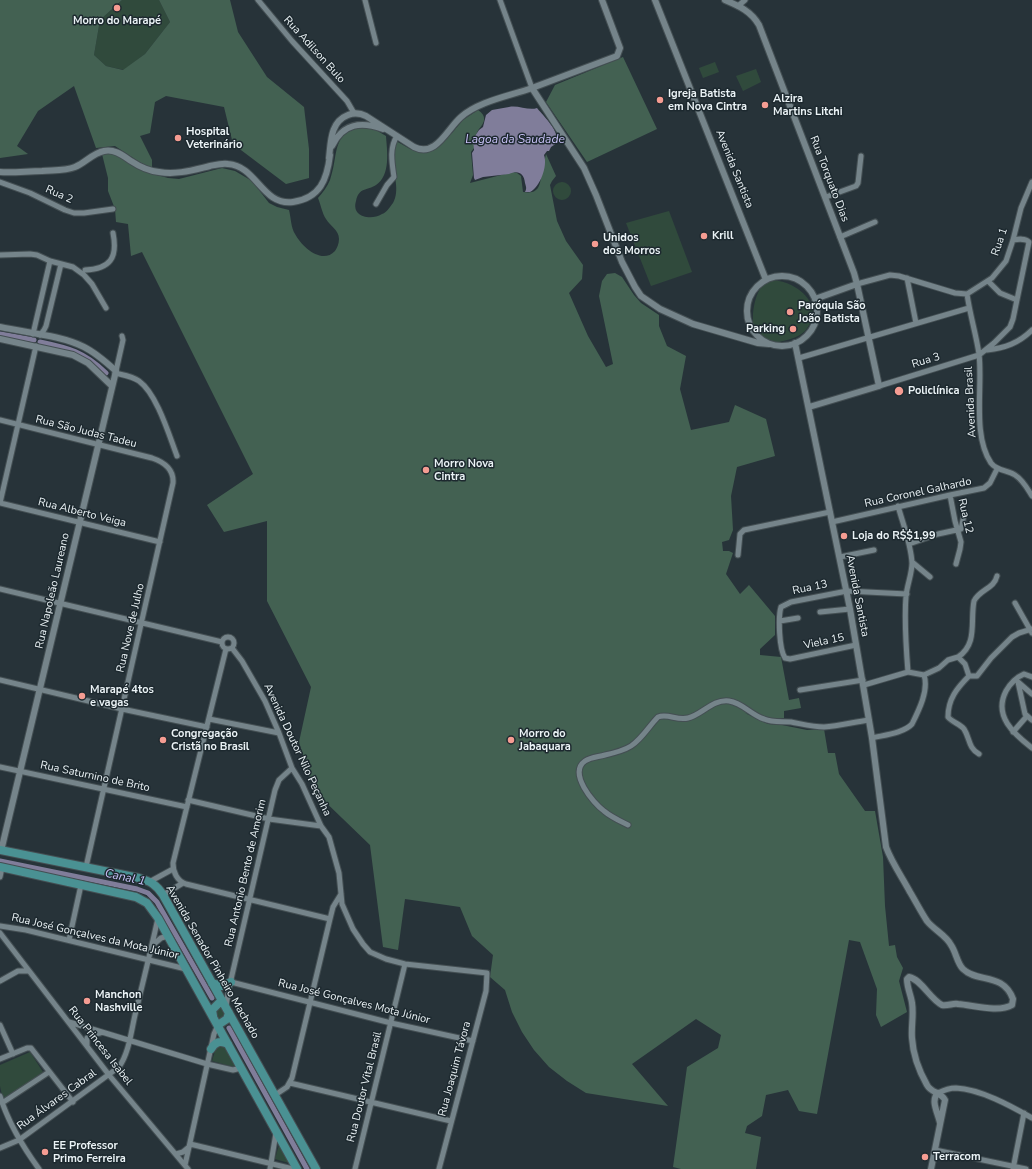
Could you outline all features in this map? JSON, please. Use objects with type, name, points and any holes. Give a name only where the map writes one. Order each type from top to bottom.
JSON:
[{"type":"main road","name":"Avenida Senador Pinheiro Machado","points":[[1,850],[151,881],[158,887],[316,1169]]},
{"type":"main road","points":[[1,868],[136,897],[147,903],[158,918],[218,1025],[276,1134],[297,1169]]},
{"type":"main road","points":[[212,983],[222,986],[230,985]]},
{"type":"main road","points":[[213,1016],[212,1010],[226,1007],[227,1019],[218,1025]]},
{"type":"main road","points":[[210,1049],[218,1042],[222,1041],[228,1044]]},
{"type":"street","name":"Rua Adilson Bulo","points":[[258,0],[292,41],[347,101],[354,113]]},
{"type":"street","points":[[365,0],[376,43]]},
{"type":"street","points":[[500,0],[532,88],[584,168],[622,262],[641,296],[660,309],[693,324],[758,343],[786,345],[803,339],[809,334],[814,326],[817,317],[817,308],[815,298],[811,291],[798,280],[790,277],[782,276],[766,280],[758,286],[752,295],[748,314],[749,324],[747,332],[740,337]]},
{"type":"street","points":[[329,158],[333,131],[338,121],[354,113],[365,115],[417,149],[427,150],[434,147],[460,118],[482,105],[618,56],[620,48],[602,0]]},
{"type":"street","name":"Avenida Santista","points":[[655,0],[766,280]]},
{"type":"street","name":"Rua Torquato Dias","points":[[725,0],[751,14],[759,25],[826,197],[857,284],[879,386]]},
{"type":"street","points":[[738,6],[745,0]]},
{"type":"street","points":[[350,127],[353,121],[354,113]]},
{"type":"street","points":[[0,172],[69,169],[83,163],[99,152],[110,150],[122,154],[140,166],[171,174],[214,165],[228,164],[245,171],[275,200],[288,202],[308,197],[316,193],[322,186],[327,172],[330,151],[335,140],[344,131],[362,121],[365,115]]},
{"type":"street","points":[[342,118],[340,124],[344,131]]},
{"type":"street","points":[[358,124],[368,125],[394,135]]},
{"type":"street","points":[[376,204],[387,185],[394,177],[392,153],[394,135]]},
{"type":"street","points":[[826,197],[856,186],[858,183],[861,156]]},
{"type":"street","name":"Rua 2","points":[[0,182],[30,193],[74,213],[89,213],[112,209]]},
{"type":"street","name":"Rua 1","points":[[967,294],[988,281],[1006,261],[1021,208],[1032,182]]},
{"type":"street","points":[[840,237],[875,222]]},
{"type":"street","points":[[85,270],[98,269],[110,262],[116,245],[113,233]]},
{"type":"street","name":"Rua 3","points":[[879,386],[979,355],[1010,327],[1029,242],[1024,239],[1013,240]]},
{"type":"street","points":[[0,255],[37,255],[50,261],[73,267],[84,275],[100,296],[106,308]]},
{"type":"street","points":[[33,334],[50,261]]},
{"type":"street","points":[[0,503],[36,346],[40,335],[46,326],[61,264]]},
{"type":"street","points":[[815,298],[890,275],[907,278],[955,293],[967,294]]},
{"type":"street","points":[[907,278],[916,323]]},
{"type":"street","points":[[988,281],[1000,293],[1017,300]]},
{"type":"street","name":"Avenida Brasil","points":[[967,294],[979,355],[980,421],[982,438],[986,452],[997,469]]},
{"type":"street","points":[[799,358],[969,308]]},
{"type":"street","points":[[749,324],[756,335],[769,344]]},
{"type":"street","points":[[0,327],[40,335],[84,347],[104,360],[116,372],[139,381],[149,390],[158,408],[177,456]]},
{"type":"street","points":[[986,350],[1004,348],[1012,345],[1026,337],[1032,330]]},
{"type":"street","name":"Rua Napoleão Laureano","points":[[1,850],[116,372],[123,340],[122,336]]},
{"type":"street","points":[[0,339],[60,351],[81,359],[96,370],[112,386]]},
{"type":"street","name":"Avenida Santista","points":[[795,343],[850,609],[872,738],[886,847],[889,855],[927,921],[951,944],[959,964],[963,969],[968,973],[1000,983],[1006,987],[1014,999],[1012,1005],[1008,1007],[979,1008],[958,1004],[942,1005],[931,997],[915,978],[908,977],[908,986],[913,1010],[912,1037],[918,1066],[928,1086],[931,1090],[938,1093]]},
{"type":"street","points":[[809,407],[879,386]]},
{"type":"street","name":"Rua São Judas Tadeu","points":[[0,420],[98,446],[152,458],[166,464]]},
{"type":"street","name":"Rua Nove de Julho","points":[[86,867],[142,623],[173,479],[171,471],[166,464]]},
{"type":"street","points":[[997,469],[1014,475],[1020,479],[1032,496]]},
{"type":"street","name":"Rua Coronel Galhardo","points":[[832,522],[950,494],[984,488],[990,483],[997,469]]},
{"type":"street","name":"Rua 12","points":[[950,494],[957,530],[961,542],[956,564]]},
{"type":"street","name":"Rua Alberto Veiga","points":[[0,503],[160,542]]},
{"type":"street","points":[[898,506],[909,544],[912,562],[910,583],[906,594],[906,646],[908,672]]},
{"type":"street","points":[[738,555],[740,534],[744,530],[830,512]]},
{"type":"street","points":[[909,544],[961,528],[964,515]]},
{"type":"street","points":[[840,557],[874,550]]},
{"type":"street","points":[[912,562],[930,577]]},
{"type":"street","points":[[800,690],[863,682],[908,672],[924,675],[939,668],[948,660],[958,657],[966,651],[970,644],[974,601],[976,596],[994,584],[997,576]]},
{"type":"street","points":[[0,588],[222,642]]},
{"type":"street","name":"Rua 13","points":[[795,658],[785,658],[782,654],[780,610],[783,605],[846,591],[906,594]]},
{"type":"street","points":[[979,754],[971,747],[965,730],[950,719],[948,714],[951,700],[955,690],[969,676],[977,676],[991,658],[1012,637],[1019,633],[1031,631],[1015,603]]},
{"type":"street","points":[[820,612],[850,609]]},
{"type":"street","points":[[780,620],[798,618]]},
{"type":"street","points":[[222,642],[226,638],[230,638],[234,642],[232,648],[226,649]]},
{"type":"street","points":[[222,642],[226,649],[188,800],[173,863],[173,869],[177,878],[183,883],[330,919]]},
{"type":"street","name":"Viela 15","points":[[795,658],[856,645]]},
{"type":"street","name":"Avenida Doutor Nilo Peçanha","points":[[232,648],[256,684],[279,733],[292,768],[302,784],[321,826],[329,837],[339,873],[342,904],[353,929],[363,944],[377,956],[405,964],[487,973]]},
{"type":"street","points":[[958,657],[965,664],[969,676]]},
{"type":"street","points":[[1032,677],[1024,674],[1008,688],[1004,695],[1002,707],[1004,718],[1013,732],[1032,748]]},
{"type":"street","points":[[872,738],[902,730],[912,724],[924,691],[926,680],[924,675]]},
{"type":"street","points":[[0,680],[122,709],[207,726]]},
{"type":"street","points":[[1016,681],[1032,694]]},
{"type":"street","points":[[1016,681],[1022,706],[1027,716],[1032,720]]},
{"type":"street","points":[[628,825],[604,812],[594,802],[579,778],[580,766],[589,758],[621,751],[632,746],[658,717],[662,716],[686,719],[694,717],[715,704],[728,701],[740,704],[762,719],[771,721],[824,727],[869,720]]},
{"type":"street","points":[[1013,732],[1027,716]]},
{"type":"street","points":[[209,719],[279,733]]},
{"type":"street","name":"Rua Saturnino de Brito","points":[[0,766],[20,772],[187,807]]},
{"type":"street","name":"Rua Antonio Bento de Amorim","points":[[226,1007],[275,790],[279,780],[292,768]]},
{"type":"street","points":[[188,800],[269,819],[321,826]]},
{"type":"street","points":[[0,877],[1,868]]},
{"type":"street","points":[[151,881],[173,869]]},
{"type":"street","points":[[163,895],[183,883]]},
{"type":"street","points":[[69,940],[81,885]]},
{"type":"street","points":[[275,1095],[287,1087],[290,1083],[333,907],[342,894]]},
{"type":"street","name":"Rua Álvares Cabral","points":[[0,1148],[19,1140],[73,1102],[121,1064],[129,1040],[158,918]]},
{"type":"street","name":"Rua José Gonçalves da Mota Júnior","points":[[0,926],[18,928],[186,969]]},
{"type":"street","name":"Rua Princesa Isabel","points":[[0,932],[20,960],[87,1044],[109,1075],[186,1167]]},
{"type":"street","points":[[152,946],[158,940],[168,936]]},
{"type":"street","points":[[18,971],[20,960]]},
{"type":"street","name":"Rua Doutor Vital Brasil","points":[[355,1169],[405,964]]},
{"type":"street","points":[[0,982],[18,971],[29,971]]},
{"type":"street","name":"Rua Joaquim Távora","points":[[439,1169],[486,991],[487,973]]},
{"type":"street","name":"Rua José Gonçalves Mota Júnior","points":[[230,985],[310,1002],[391,1023],[473,1041]]},
{"type":"street","points":[[69,1022],[207,1064],[234,1070],[241,1068]]},
{"type":"street","points":[[0,1025],[13,1054]]},
{"type":"street","points":[[186,1167],[210,1049],[218,1025]]},
{"type":"street","points":[[87,1044],[90,1035],[103,1032]]},
{"type":"street","points":[[0,1059],[26,1048],[31,1048],[73,1102]]},
{"type":"street","points":[[2,1103],[49,1072]]},
{"type":"street","points":[[290,1083],[451,1121]]},
{"type":"street","points":[[940,1123],[934,1102],[934,1096],[945,1090],[955,1088],[972,1091],[991,1098],[1032,1118]]},
{"type":"street","points":[[931,1169],[946,1100],[938,1093]]},
{"type":"street","points":[[0,1096],[19,1140],[39,1169]]},
{"type":"street","points":[[1013,1168],[1024,1113]]},
{"type":"street","points":[[270,1166],[276,1134]]},
{"type":"street","points":[[176,1154],[183,1152],[190,1145]]},
{"type":"street","points":[[190,1145],[270,1166],[293,1169]]},
{"type":"street","points":[[935,1150],[1013,1168],[1026,1169]]},
{"type":"green space","points":[[0,0],[122,0],[100,20],[94,55],[106,66],[123,70],[145,54],[170,22],[159,0],[230,0],[238,32],[267,77],[304,107],[309,149],[309,178],[286,184],[233,144],[224,107],[166,96],[155,102],[150,133],[140,136],[152,160],[152,168],[141,163],[115,146],[96,148],[74,86],[38,111],[17,146],[28,154],[0,158]]},
{"type":"green space","points":[[122,0],[159,0],[170,22],[145,54],[124,70],[106,66],[94,55],[100,20]]},
{"type":"green space","points":[[623,57],[657,129],[587,162],[546,102],[555,85]]},
{"type":"green space","points":[[715,62],[719,72],[703,78],[699,68]]},
{"type":"green space","points":[[756,69],[761,82],[743,91],[736,76]]},
{"type":"green space","points":[[478,110],[483,115],[484,119],[483,124],[474,137],[474,148],[471,152],[473,175],[470,183],[513,172],[521,176],[523,192],[533,192],[540,183],[546,154],[556,176],[550,185],[557,221],[566,241],[583,265],[582,279],[569,293],[588,336],[606,367],[613,364],[599,296],[602,281],[607,274],[615,273],[622,277],[641,303],[659,315],[659,326],[667,346],[686,356],[680,389],[691,430],[729,422],[735,405],[766,419],[775,456],[737,467],[731,496],[733,530],[729,540],[722,542],[723,551],[733,553],[726,574],[740,594],[749,585],[775,616],[775,635],[760,649],[760,655],[781,657],[789,700],[799,698],[801,708],[784,711],[784,718],[764,719],[745,713],[768,724],[807,730],[824,729],[828,753],[835,753],[839,774],[865,811],[875,811],[883,857],[885,906],[889,946],[895,945],[897,957],[903,968],[899,981],[907,1012],[881,1027],[876,1015],[877,989],[860,942],[849,940],[817,1114],[799,1111],[788,1090],[766,1095],[762,1116],[747,1126],[745,1133],[761,1137],[756,1169],[681,1169],[673,1167],[687,1067],[718,1048],[721,1035],[696,1019],[632,1064],[668,1106],[586,1093],[549,1067],[534,1050],[522,1032],[512,1012],[505,990],[490,977],[493,955],[472,936],[460,907],[405,899],[398,950],[383,947],[370,845],[314,791],[299,742],[311,687],[267,601],[267,521],[224,532],[207,505],[253,474],[142,252],[131,256],[128,224],[116,222],[115,209],[108,191],[108,178],[102,154],[117,154],[146,172],[168,178],[179,179],[222,168],[235,171],[252,181],[269,203],[289,210],[294,232],[307,249],[318,255],[330,255],[338,246],[339,236],[325,217],[318,198],[330,180],[338,144],[347,133],[369,126],[386,136],[387,162],[384,175],[381,181],[376,185],[359,193],[355,206],[356,211],[359,214],[373,217],[378,216],[388,210],[395,198],[396,182],[391,154],[392,148],[396,141],[410,149],[419,151],[437,148],[463,120]]},
{"type":"green space","points":[[558,182],[566,182],[571,187],[569,198],[566,200],[558,200],[553,195],[553,187]]},
{"type":"green space","points":[[669,211],[692,272],[651,286],[626,223]]},
{"type":"green space","points":[[773,280],[792,285],[800,290],[811,304],[813,313],[811,322],[803,333],[792,339],[773,343],[765,341],[755,332],[753,316],[759,290],[766,282]]},
{"type":"green space","points":[[223,1005],[227,1013],[225,1017],[218,1021],[215,1010]]},
{"type":"green space","points":[[221,1045],[227,1048],[238,1068],[212,1061],[216,1048]]},
{"type":"green space","points":[[30,1052],[43,1072],[3,1100],[0,1086],[0,1065]]},
{"type":"green space","points":[[279,1145],[289,1163],[275,1159]]},
{"type":"water","name":"Lagoa da Saudade","points":[[509,107],[531,109],[537,108],[551,124],[556,133],[557,143],[544,155],[545,165],[542,176],[537,186],[530,192],[525,192],[526,188],[523,177],[518,172],[483,177],[475,180],[474,178],[472,153],[474,150],[473,139],[483,127],[486,115],[492,110]]},
{"type":"waterway","points":[[0,334],[34,340]]},
{"type":"waterway","points":[[40,342],[59,346],[76,352],[90,360],[106,373]]},
{"type":"waterway","name":"Canal 1","points":[[0,861],[137,889],[148,893],[157,902],[212,998]]},
{"type":"waterway","name":"Canal 1","points":[[229,1028],[307,1169]]},
{"type":"place","name":"Morro do Marapé","points":[[117,8]]},
{"type":"place","name":"Igreja Batista em Nova Cintra","points":[[660,100]]},
{"type":"place","name":"Alzira Martins Litchi","points":[[765,105]]},
{"type":"place","name":"Hospital Veterinário","points":[[178,138]]},
{"type":"place","name":"Krill","points":[[704,236]]},
{"type":"place","name":"Unidos dos Morros","points":[[595,244]]},
{"type":"place","name":"Paróquia São João Batista","points":[[790,312]]},
{"type":"place","name":"Parking","points":[[793,329]]},
{"type":"place","name":"Policlínica","points":[[899,391]]},
{"type":"place","name":"Morro Nova Cintra","points":[[426,470]]},
{"type":"place","name":"Loja do R$$1,99","points":[[844,536]]},
{"type":"place","name":"Marapé 4tos e vagas","points":[[82,696]]},
{"type":"place","name":"Congregação Cristã no Brasil","points":[[163,740]]},
{"type":"place","name":"Morro do Jabaquara","points":[[511,740]]},
{"type":"place","name":"Manchon Nashville","points":[[87,1001]]},
{"type":"place","name":"EE Professor Primo Ferreira","points":[[45,1152]]},
{"type":"place","name":"Terracom","points":[[925,1157]]}]
